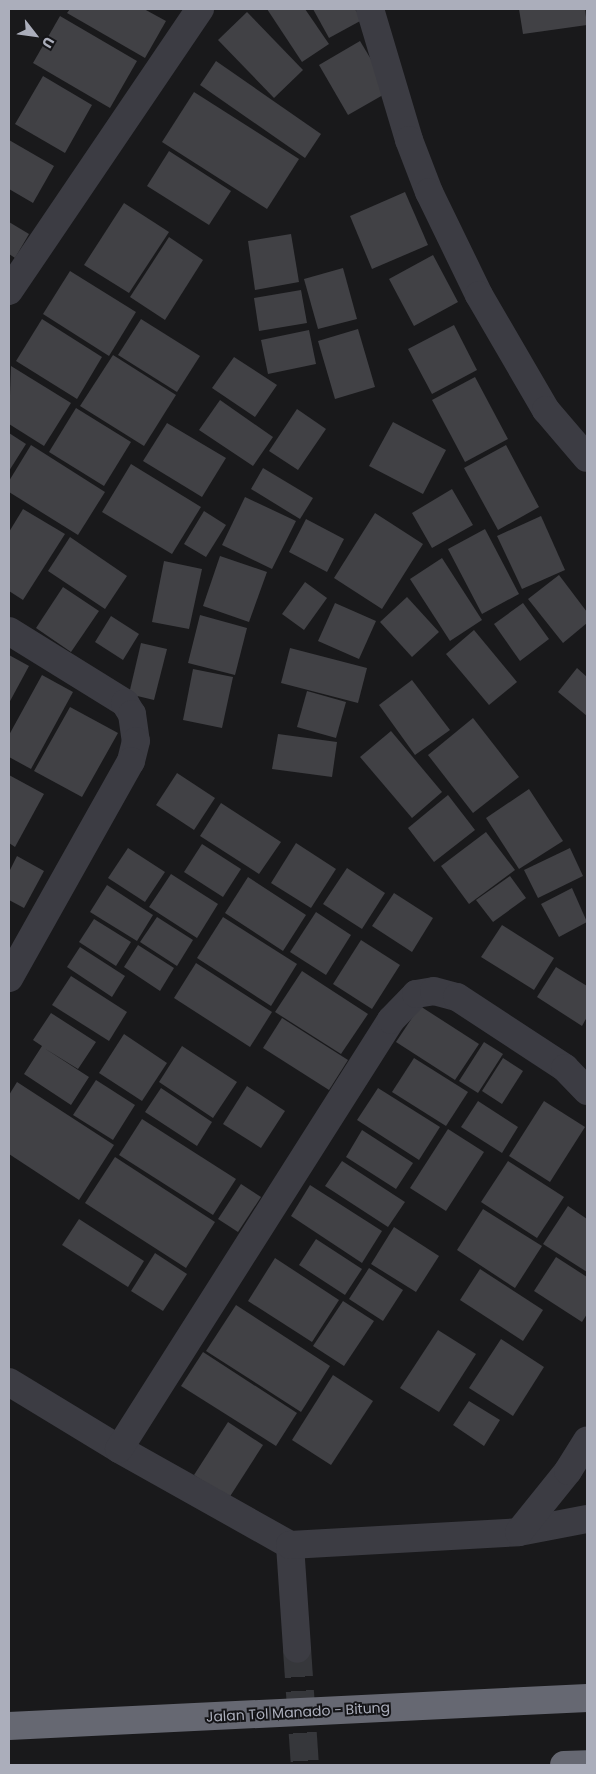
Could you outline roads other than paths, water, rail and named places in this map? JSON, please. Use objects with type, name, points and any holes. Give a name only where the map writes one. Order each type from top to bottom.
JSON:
[{"type":"highway","name":"Jalan Tol Manado - Bitung","points":[[9,1726],[587,1698]]},
{"type":"highway","points":[[564,1765],[587,1764]]},
{"type":"street","points":[[9,291],[200,9]]},
{"type":"street","points":[[370,9],[409,140],[429,192],[479,296],[546,410],[587,458]]},
{"type":"street","points":[[9,631],[124,703],[132,714],[136,741],[131,761],[9,978]]},
{"type":"street","points":[[119,1449],[391,1020],[416,994],[434,991],[457,997],[565,1068],[587,1091]]},
{"type":"street","points":[[9,1382],[119,1449],[290,1545],[518,1532],[587,1519]]},
{"type":"street","points":[[518,1532],[568,1471],[587,1440]]},
{"type":"street","points":[[290,1545],[297,1649]]},
{"type":"tunnel","points":[[297,1649],[305,1765]]}]
